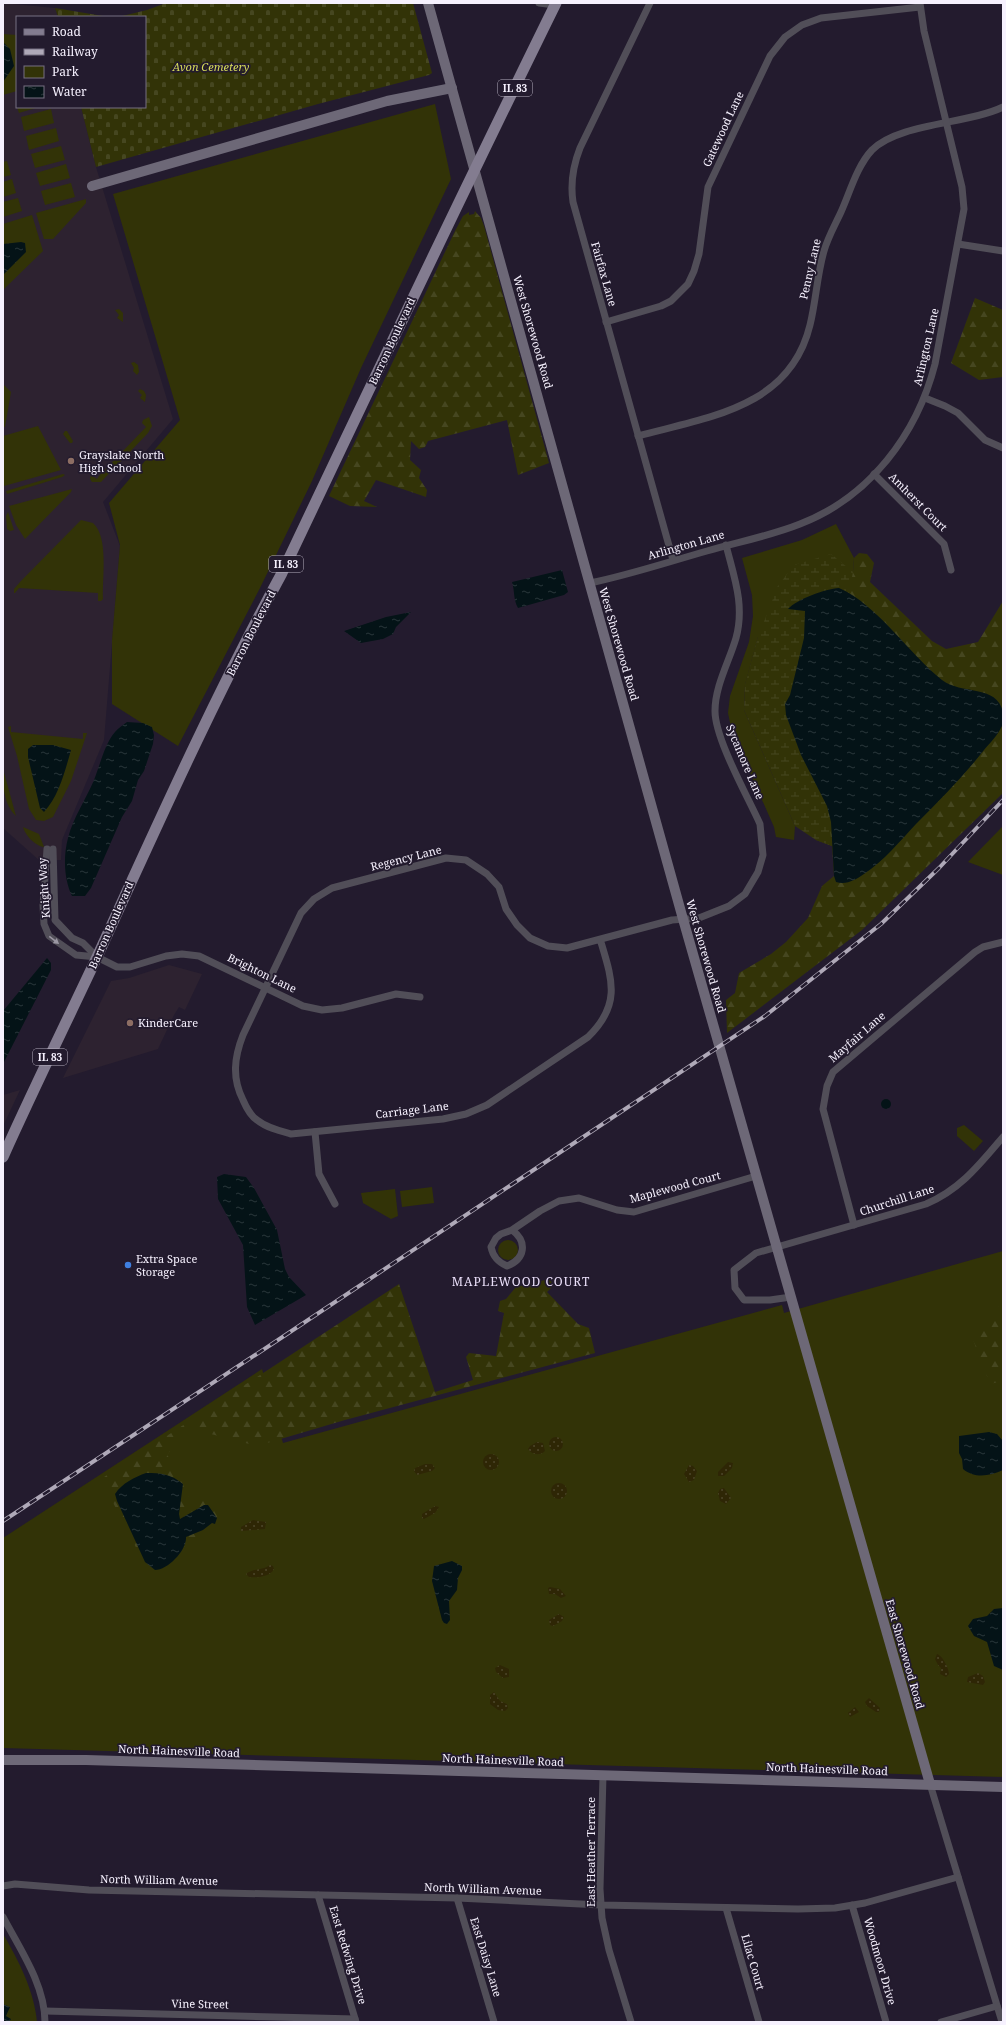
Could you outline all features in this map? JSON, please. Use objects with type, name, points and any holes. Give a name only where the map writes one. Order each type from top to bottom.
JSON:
[{"type":"main road","name":"West Shorewood Road","points":[[428,3],[683,919],[790,1294]]},
{"type":"main road","name":"Barron Boulevard","points":[[3,1157],[97,957],[153,832],[260,613],[282,573],[433,252],[475,172],[555,4]]},
{"type":"main road","points":[[91,183],[451,84]]},
{"type":"main road","name":"East Shorewood Road","points":[[790,1294],[930,1784]]},
{"type":"main road","name":"North Hainesville Road","points":[[3,1760],[110,1761],[1003,1787]]},
{"type":"street","points":[[539,3],[555,4]]},
{"type":"street","name":"Fairfax Lane","points":[[650,3],[574,162],[572,176],[573,202],[673,560]]},
{"type":"street","name":"Gatewood Lane","points":[[606,322],[661,306],[671,301],[688,284],[699,254],[708,187],[770,56],[785,37],[802,25],[821,18],[920,5]]},
{"type":"street","name":"Arlington Lane","points":[[590,583],[787,529],[821,514],[859,489],[887,461],[914,423],[925,398],[936,364],[964,209],[962,187],[924,31],[920,5]]},
{"type":"street","name":"Penny Lane","points":[[638,436],[742,406],[768,390],[794,363],[802,348],[810,326],[824,252],[863,162],[872,151],[891,137],[1003,107]]},
{"type":"street","points":[[958,244],[1003,251]]},
{"type":"street","points":[[925,398],[958,413],[985,440],[1003,448]]},
{"type":"street","name":"Amherst Court","points":[[874,474],[944,544],[951,570]]},
{"type":"street","name":"Sycamore Lane","points":[[683,919],[699,918],[718,912],[737,901],[751,886],[758,872],[763,855],[763,836],[760,824],[720,738],[715,712],[717,692],[736,638],[740,608],[739,595],[726,546]]},
{"type":"street","name":"Knight Way","points":[[50,849],[55,920],[72,938],[83,943],[97,957],[76,955],[49,936],[44,924],[43,905],[50,849]]},
{"type":"street","name":"Regency Lane","points":[[266,988],[301,913],[314,899],[332,888],[446,858],[466,860],[487,874],[499,886],[506,909],[517,925],[530,938],[548,946],[567,948],[672,920],[683,919]]},
{"type":"street","name":"Carriage Lane","points":[[266,988],[236,1054],[234,1068],[237,1089],[246,1107],[257,1120],[272,1129],[291,1134],[443,1119],[466,1114],[486,1105],[588,1037],[601,1025],[610,1008],[611,996],[610,971],[600,939]]},
{"type":"street","name":"Mayfair Lane","points":[[854,1225],[823,1109],[827,1086],[833,1072],[975,952],[983,947],[1003,942]]},
{"type":"street","name":"Brighton Lane","points":[[97,957],[117,968],[130,967],[166,956],[182,954],[199,956],[302,1006],[322,1010],[342,1008],[396,994],[420,997]]},
{"type":"street","points":[[315,1132],[319,1174],[335,1204]]},
{"type":"street","name":"Churchill Lane","points":[[790,1294],[770,1300],[744,1300],[735,1288],[734,1270],[756,1253],[926,1204],[940,1198],[970,1175],[1003,1137]]},
{"type":"street","name":"Maplewood Court","points":[[512,1230],[540,1211],[559,1201],[580,1198],[618,1210],[634,1212],[756,1176]]},
{"type":"street","points":[[512,1230],[518,1234],[523,1248],[520,1257],[515,1263],[507,1266],[500,1263],[495,1257],[491,1247],[496,1238],[512,1230]]},
{"type":"street","name":"East Heather Terrace","points":[[602,1775],[601,1905],[609,1950],[631,2022]]},
{"type":"street","name":"East Shorewood Road","points":[[930,1784],[1002,2022]]},
{"type":"street","name":"North William Avenue","points":[[3,1886],[15,1884],[89,1890],[457,1898],[601,1905],[798,1909],[835,1908],[852,1905],[958,1877]]},
{"type":"street","name":"East Redwing Drive","points":[[318,1895],[356,2021]]},
{"type":"street","name":"East Daisy Lane","points":[[457,1898],[494,2022]]},
{"type":"street","name":"Woodmoor Drive","points":[[852,1905],[886,2022]]},
{"type":"street","name":"Lilac Court","points":[[726,1908],[759,2022]]},
{"type":"street","points":[[3,1917],[29,1965],[45,2011],[45,2022]]},
{"type":"street","points":[[942,2022],[997,2006]]},
{"type":"street","name":"Vine Street","points":[[45,2011],[244,2019],[356,2021]]},
{"type":"street","points":[[132,2014],[134,2022]]},
{"type":"shaded area","name":"Grayslake North High School","points":[[3,3],[55,8],[58,16],[16,16],[16,108],[81,108],[96,167],[173,419],[103,502],[120,546],[104,740],[62,840],[61,860],[40,861],[3,828]]},
{"type":"shaded area","name":"KinderCare","points":[[169,965],[202,974],[185,1010],[179,1007],[158,1049],[63,1078],[111,981],[129,978]]},
{"type":"shaded area","points":[[20,1090],[3,1126],[3,1095]]},
{"type":"green space","name":"Avon Cemetery","points":[[166,3],[413,3],[432,73],[96,167],[81,108],[146,108],[146,16],[122,16],[147,10]]},
{"type":"green space","points":[[55,8],[103,16],[58,16]]},
{"type":"green space","points":[[3,34],[16,35],[16,91],[3,95]]},
{"type":"green space","points":[[435,104],[451,179],[361,368],[312,481],[260,588],[178,746],[112,704],[112,640],[120,545],[109,503],[180,420],[113,194]]},
{"type":"green space","points":[[17,108],[36,108],[19,113]]},
{"type":"green space","points":[[51,109],[54,123],[24,131],[21,117]]},
{"type":"green space","points":[[56,128],[59,141],[29,150],[26,136]]},
{"type":"green space","points":[[61,146],[65,160],[35,168],[31,154]]},
{"type":"green space","points":[[7,161],[11,175],[3,177],[3,162]]},
{"type":"green space","points":[[66,164],[70,178],[40,186],[36,173]]},
{"type":"green space","points":[[12,179],[16,193],[3,197],[3,182]]},
{"type":"green space","points":[[71,183],[75,197],[45,205],[41,191]]},
{"type":"green space","points":[[18,198],[22,211],[3,217],[3,202]]},
{"type":"green space","points":[[86,199],[86,203],[53,239],[44,239],[36,213]]},
{"type":"green space","points":[[475,211],[481,218],[484,226],[549,463],[518,475],[507,420],[428,441],[425,447],[419,449],[411,441],[410,460],[421,470],[419,478],[427,490],[426,497],[376,480],[364,501],[377,507],[350,506],[329,496],[455,231],[463,216],[469,212],[469,215],[474,214]]},
{"type":"green space","points":[[32,215],[43,251],[3,290],[3,224]]},
{"type":"green space","points":[[975,298],[1003,310],[1003,377],[979,380],[951,363]]},
{"type":"green space","points":[[119,309],[123,313],[123,322],[117,318],[119,315],[115,310]]},
{"type":"green space","points":[[134,362],[138,365],[139,372],[137,375],[133,371],[134,368],[131,363]]},
{"type":"green space","points":[[3,384],[11,392],[5,427],[3,427]]},
{"type":"green space","points":[[140,389],[144,391],[146,395],[145,402],[140,398],[142,395],[138,391]]},
{"type":"green space","points":[[149,417],[152,426],[148,433],[101,482],[92,482],[90,479],[91,475],[97,479],[146,427],[142,423],[143,420]]},
{"type":"green space","points":[[38,426],[61,470],[4,486],[3,436]]},
{"type":"green space","points":[[67,431],[73,441],[72,443],[70,443],[63,434]]},
{"type":"green space","points":[[63,474],[65,475],[62,477],[7,494],[6,491]]},
{"type":"green space","points":[[72,489],[71,492],[25,539],[16,525],[9,506]]},
{"type":"green space","points":[[8,512],[14,530],[10,531],[7,529],[6,516]]},
{"type":"green space","points":[[81,520],[93,523],[98,529],[101,538],[104,559],[103,599],[98,601],[98,593],[19,588],[14,593],[14,589],[20,582]]},
{"type":"green space","points":[[836,524],[854,558],[853,572],[758,637],[745,685],[744,710],[795,826],[794,840],[776,837],[774,827],[732,732],[728,713],[730,696],[749,642],[753,616],[752,595],[742,558],[802,540]]},
{"type":"green space","points":[[859,553],[867,554],[874,563],[870,582],[932,641],[946,649],[978,642],[1003,601],[1003,793],[862,930],[727,1033],[726,1000],[735,993],[739,973],[771,954],[786,942],[808,918],[822,886],[834,876],[832,846],[816,840],[745,685],[758,637],[778,586],[794,565],[831,554],[853,572],[854,558]]},
{"type":"green space","points":[[831,554],[853,572],[849,593],[839,588],[805,611],[804,638],[790,695],[812,776],[827,806],[832,846],[816,840],[795,826],[744,710],[745,685],[758,637],[778,586],[794,565]]},
{"type":"green space","points":[[11,726],[11,732],[83,739],[83,733],[87,733],[71,781],[53,817],[44,821],[36,820],[29,809],[17,756],[8,727]]},
{"type":"green space","points":[[3,769],[16,816],[8,806],[6,800]]},
{"type":"green space","points":[[1003,826],[1003,875],[968,862]]},
{"type":"green space","points":[[23,827],[39,834],[44,847],[37,845],[31,840]]},
{"type":"green space","points":[[964,1125],[983,1141],[974,1151],[957,1136],[957,1128]]},
{"type":"green space","points":[[432,1187],[434,1203],[402,1207],[400,1191]]},
{"type":"green space","points":[[395,1189],[398,1216],[391,1219],[363,1203],[361,1193]]},
{"type":"green space","points":[[508,1240],[515,1243],[518,1250],[515,1257],[508,1260],[501,1257],[498,1250],[501,1243]]},
{"type":"green space","points":[[1003,1251],[1003,1777],[3,1748],[3,1538],[262,1369],[283,1443],[782,1305],[784,1313]]},
{"type":"green space","points":[[549,1279],[554,1285],[547,1292],[578,1324],[589,1328],[595,1353],[345,1420],[257,1446],[188,1428],[167,1455],[182,1475],[185,1496],[210,1500],[218,1515],[213,1528],[191,1544],[168,1568],[158,1571],[151,1570],[146,1567],[101,1479],[399,1284],[435,1392],[473,1380],[466,1357],[469,1353],[496,1356],[504,1313],[498,1311],[500,1301],[506,1299],[516,1287]]},
{"type":"green space","points":[[1003,1297],[1003,1381],[990,1384],[972,1337],[1000,1305]]},
{"type":"green space","points":[[3,1934],[25,1976],[33,1999],[37,2022],[3,2022]]},
{"type":"sand","points":[[556,1437],[561,1439],[563,1444],[561,1449],[556,1451],[551,1449],[549,1444],[551,1439]]},
{"type":"sand","points":[[537,1442],[543,1443],[545,1451],[541,1454],[534,1454],[528,1449]]},
{"type":"sand","points":[[488,1454],[494,1454],[499,1459],[497,1468],[494,1470],[488,1470],[483,1465],[483,1459]]},
{"type":"sand","points":[[728,1462],[733,1463],[732,1468],[724,1476],[718,1476],[718,1472]]},
{"type":"sand","points":[[425,1464],[432,1464],[435,1468],[432,1471],[417,1475],[414,1471],[415,1468]]},
{"type":"sand","points":[[689,1465],[693,1466],[697,1471],[694,1480],[689,1482],[684,1474]]},
{"type":"sand","points":[[556,1483],[562,1483],[567,1488],[565,1497],[562,1499],[556,1499],[551,1494],[551,1488]]},
{"type":"sand","points":[[724,1488],[731,1498],[726,1504],[720,1501],[718,1493],[720,1489]]},
{"type":"sand","points":[[435,1506],[439,1507],[435,1513],[424,1519],[422,1518],[422,1514]]},
{"type":"sand","points":[[253,1520],[266,1522],[265,1529],[241,1531],[241,1527]]},
{"type":"sand","points":[[270,1565],[273,1566],[274,1569],[270,1574],[259,1577],[249,1577],[246,1574],[249,1572]]},
{"type":"sand","points":[[548,1588],[560,1589],[566,1596],[561,1598],[555,1594],[549,1594]]},
{"type":"sand","points":[[559,1614],[564,1617],[562,1621],[553,1626],[550,1625],[549,1620]]},
{"type":"sand","points":[[937,1654],[943,1659],[948,1668],[949,1674],[946,1677],[940,1674],[941,1668],[935,1659]]},
{"type":"sand","points":[[500,1665],[509,1669],[509,1677],[503,1678],[496,1672],[495,1668]]},
{"type":"sand","points":[[978,1673],[983,1676],[985,1682],[983,1685],[967,1682],[968,1677]]},
{"type":"sand","points":[[494,1692],[500,1701],[507,1704],[508,1708],[505,1711],[498,1710],[490,1704],[490,1695]]},
{"type":"sand","points":[[869,1698],[880,1708],[879,1712],[876,1712],[867,1706],[865,1702]]},
{"type":"sand","points":[[855,1707],[859,1712],[850,1717],[848,1713]]},
{"type":"water","points":[[3,42],[10,49],[14,66],[3,82]]},
{"type":"water","points":[[25,243],[26,252],[3,275],[3,244]]},
{"type":"water","points":[[562,570],[568,592],[564,595],[518,608],[515,602],[512,582]]},
{"type":"water","points":[[839,588],[867,606],[942,680],[950,685],[977,691],[994,697],[999,703],[1003,712],[1003,725],[994,739],[968,770],[878,863],[854,880],[844,883],[836,882],[834,876],[831,822],[827,806],[801,755],[786,715],[785,704],[790,695],[804,638],[805,611],[788,609],[792,605],[812,595],[826,590]]},
{"type":"water","points":[[411,612],[396,627],[393,634],[383,639],[361,643],[344,631],[386,617]]},
{"type":"water","points":[[127,722],[143,723],[152,727],[154,735],[153,744],[144,771],[138,780],[132,801],[122,817],[91,888],[85,896],[72,896],[67,882],[65,868],[66,845],[70,831],[94,780],[108,742],[116,731]]},
{"type":"water","points":[[33,745],[53,745],[71,750],[58,791],[44,812],[40,808],[28,757],[28,749]]},
{"type":"water","points":[[47,958],[51,963],[51,970],[3,1064],[3,1011]]},
{"type":"water","points":[[886,1099],[891,1104],[886,1109],[881,1104]]},
{"type":"water","points":[[224,1174],[246,1177],[254,1188],[277,1230],[285,1269],[289,1277],[306,1295],[255,1325],[247,1307],[243,1245],[218,1199],[217,1177]]},
{"type":"water","points":[[989,1432],[997,1434],[1003,1441],[1003,1470],[983,1476],[972,1474],[963,1469],[962,1459],[959,1453],[959,1436]]},
{"type":"water","points":[[146,1473],[166,1475],[183,1484],[179,1514],[180,1519],[204,1505],[208,1505],[217,1518],[215,1524],[212,1523],[203,1530],[186,1537],[183,1548],[176,1558],[165,1567],[155,1570],[145,1562],[115,1494],[125,1484]]},
{"type":"water","points":[[452,1561],[462,1566],[462,1570],[458,1578],[457,1590],[449,1601],[450,1620],[447,1624],[442,1620],[432,1581],[434,1566]]},
{"type":"water","points":[[1003,1608],[1003,1670],[994,1666],[987,1642],[974,1636],[968,1626],[973,1619],[987,1616],[994,1609]]},
{"type":"water","points":[[3,2004],[10,2007],[6,2016],[11,2019],[9,2022],[3,2022]]},
{"type":"railway","points":[[3,1521],[765,1016],[881,924],[939,868],[1003,800]]},
{"type":"place","name":"Grayslake North High School","points":[[71,461]]},
{"type":"place","name":"KinderCare","points":[[130,1023]]},
{"type":"place","name":"Extra Space Storage","points":[[128,1265]]},
{"type":"district","name":"MAPLEWOOD COURT","points":[[521,1282]]}]
